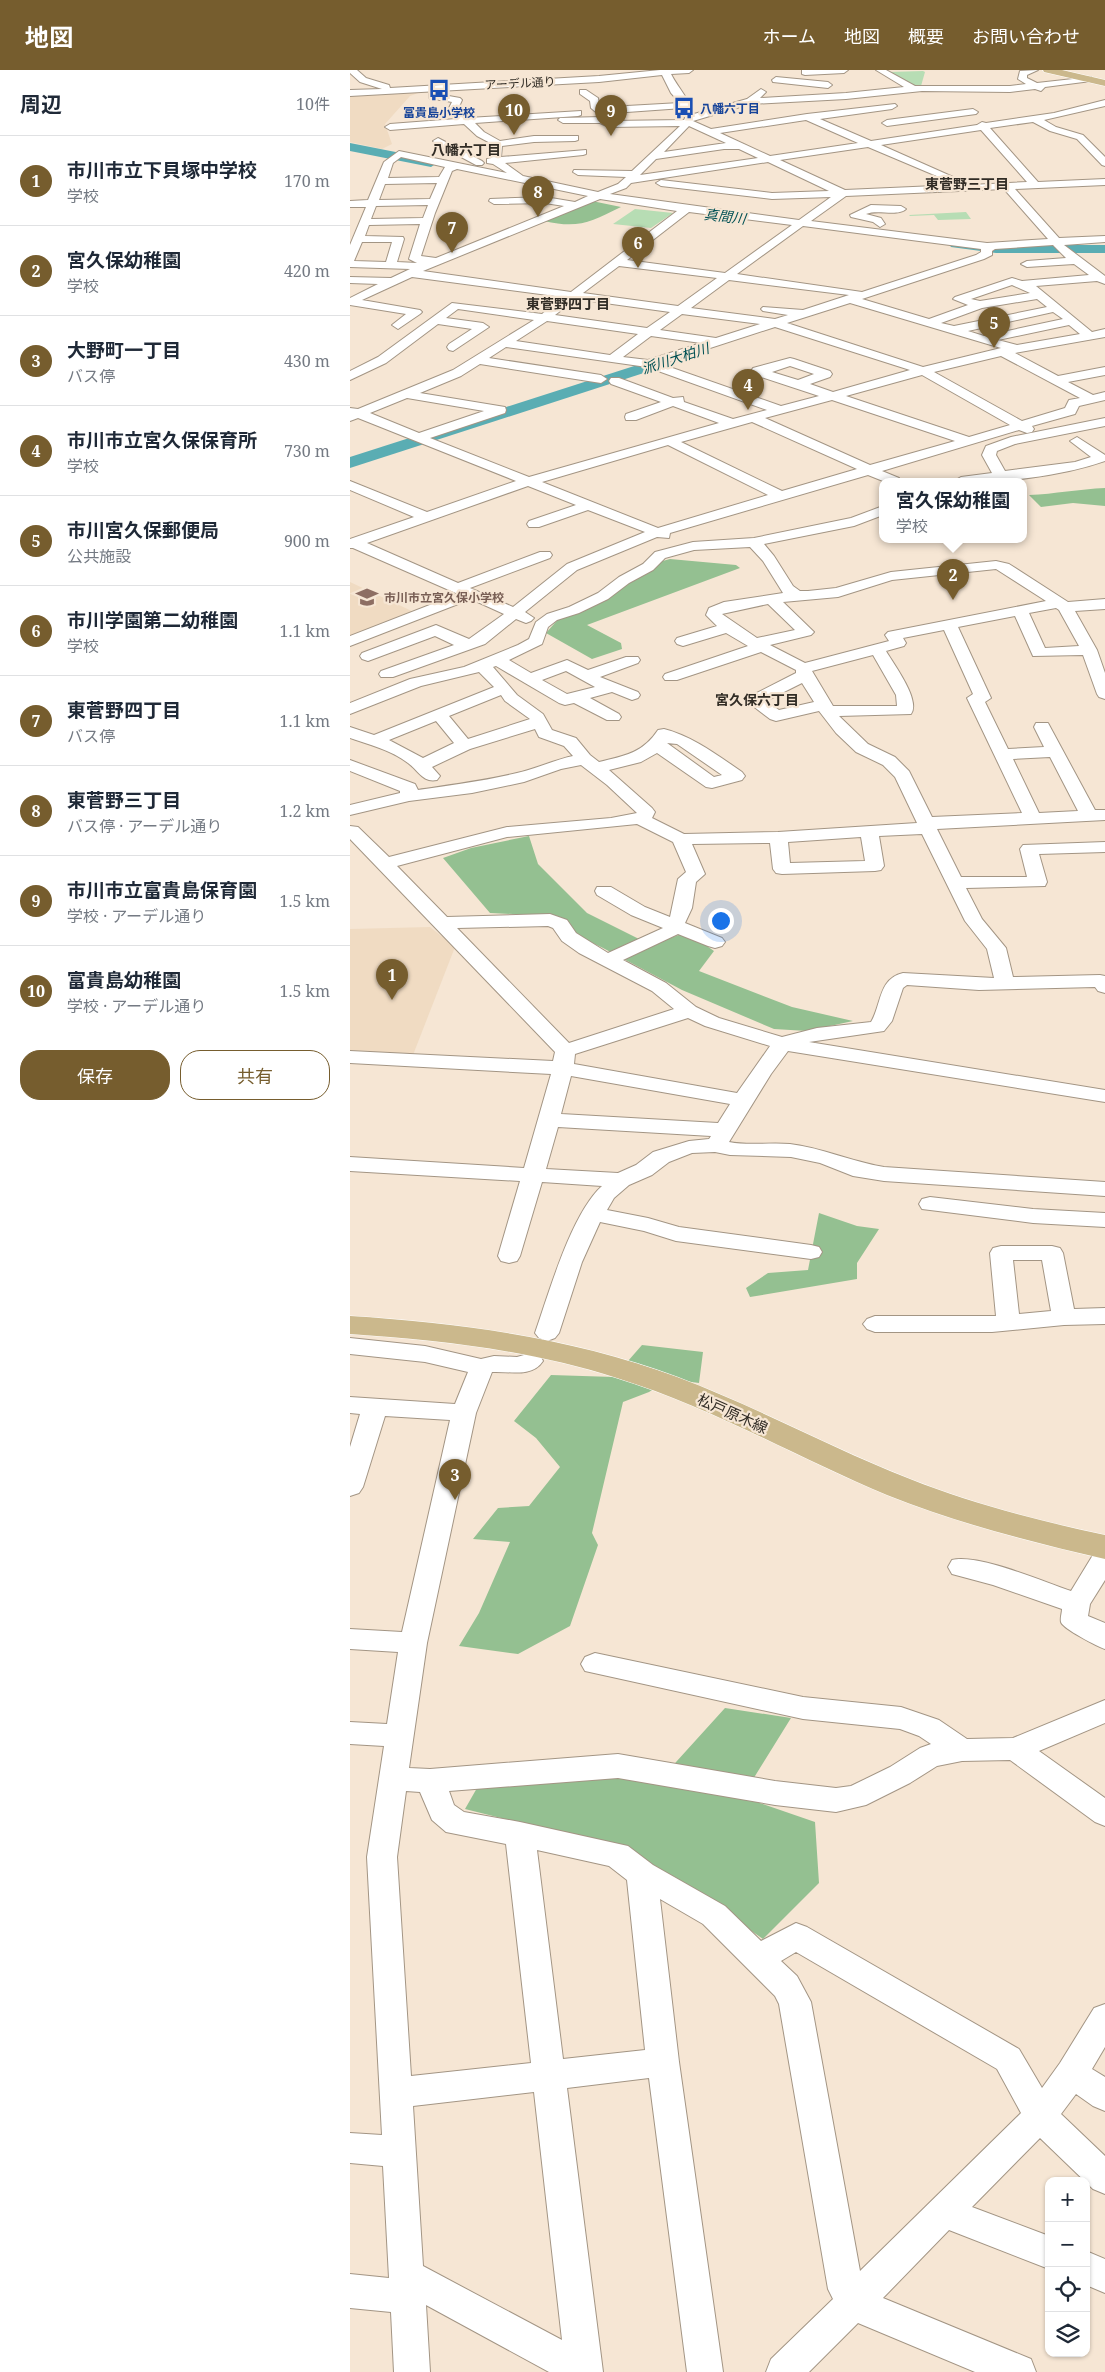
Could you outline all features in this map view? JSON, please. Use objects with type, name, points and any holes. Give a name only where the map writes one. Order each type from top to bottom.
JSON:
[{"type":"main road","points":[[1048,70],[1105,83]]},
{"type":"main road","name":"松戸原木線","points":[[350,1325],[463,1335],[515,1342],[583,1357],[665,1384],[732,1411],[846,1464],[950,1506],[1038,1533],[1103,1556]]},
{"type":"street","points":[[352,70],[370,84],[386,87],[415,84]]},
{"type":"street","name":"アーデル通り","points":[[350,93],[420,92],[499,84],[554,82],[689,70]]},
{"type":"street","points":[[750,101],[792,70],[810,72],[844,70]]},
{"type":"street","points":[[880,70],[920,86]]},
{"type":"street","points":[[1034,70],[1023,73],[1022,80],[1054,93]]},
{"type":"street","points":[[665,71],[676,93],[687,105],[689,121]]},
{"type":"street","points":[[973,112],[978,77]]},
{"type":"street","points":[[876,80],[896,78]]},
{"type":"street","points":[[608,113],[609,124],[689,121],[750,101],[846,96],[920,86],[975,90],[1037,87],[1088,79]]},
{"type":"street","points":[[776,80],[832,85],[846,96],[849,105],[907,132],[921,135]]},
{"type":"street","points":[[554,82],[574,93],[601,90]]},
{"type":"street","points":[[499,84],[510,96]]},
{"type":"street","points":[[407,101],[420,92],[461,100],[452,112],[480,134],[495,141]]},
{"type":"street","points":[[583,92],[595,100],[594,106],[608,113]]},
{"type":"street","points":[[1086,99],[1105,103]]},
{"type":"street","points":[[578,172],[636,173],[768,159],[982,125],[1054,116],[1105,103]]},
{"type":"street","points":[[390,128],[561,118],[687,105]]},
{"type":"street","points":[[710,132],[899,105]]},
{"type":"street","points":[[787,109],[971,188]]},
{"type":"street","points":[[887,123],[973,112],[996,123]]},
{"type":"street","points":[[350,259],[364,219],[396,148],[390,128],[396,116]]},
{"type":"street","points":[[561,118],[580,138],[583,152],[571,189]]},
{"type":"street","points":[[1033,118],[1061,131],[1080,137],[1096,138]]},
{"type":"street","points":[[689,121],[843,193]]},
{"type":"street","points":[[350,302],[410,273],[624,185],[689,121]]},
{"type":"street","points":[[982,125],[1035,185]]},
{"type":"street","points":[[1061,131],[1090,128]]},
{"type":"street","points":[[1080,137],[1105,163]]},
{"type":"street","points":[[479,163],[442,143],[580,138]]},
{"type":"street","points":[[553,139],[558,154]]},
{"type":"street","points":[[495,141],[496,161]]},
{"type":"street","points":[[523,141],[529,156]]},
{"type":"street","points":[[654,157],[724,146],[742,146]]},
{"type":"street","points":[[636,173],[737,150],[742,146]]},
{"type":"street","points":[[396,148],[456,167],[516,178],[530,184],[571,189],[595,197],[684,211],[885,233],[988,247],[1061,247],[1100,250]]},
{"type":"street","points":[[432,264],[415,259],[426,221],[442,180],[456,167],[529,156],[583,152]]},
{"type":"street","points":[[496,161],[519,176],[516,178]]},
{"type":"street","points":[[636,173],[688,186],[774,196],[1105,182]]},
{"type":"street","points":[[792,181],[810,178]]},
{"type":"street","points":[[688,186],[731,179]]},
{"type":"street","points":[[382,181],[442,180]]},
{"type":"street","points":[[774,196],[752,185],[775,184]]},
{"type":"street","points":[[1007,186],[1061,247],[1102,279]]},
{"type":"street","points":[[888,191],[923,238]]},
{"type":"street","points":[[612,359],[843,193]]},
{"type":"street","points":[[350,204],[374,198],[436,197]]},
{"type":"street","points":[[494,201],[545,200],[576,205]]},
{"type":"street","points":[[885,233],[877,220],[855,215],[871,208],[906,216]]},
{"type":"street","points":[[353,414],[458,373],[544,318],[684,211]]},
{"type":"street","points":[[364,219],[426,221]]},
{"type":"street","points":[[358,239],[399,239],[390,265]]},
{"type":"street","points":[[1011,252],[1061,247],[1105,239]]},
{"type":"street","points":[[652,366],[717,342],[780,324],[803,314],[980,257],[988,253],[988,247]]},
{"type":"street","points":[[1027,264],[1076,260]]},
{"type":"street","points":[[617,262],[727,276],[857,298],[983,340],[1010,351],[1057,380],[1098,397]]},
{"type":"street","points":[[350,264],[432,264],[453,266]]},
{"type":"street","points":[[410,273],[780,324],[924,371],[1039,436]]},
{"type":"street","points":[[1023,284],[1102,279]]},
{"type":"street","points":[[350,280],[391,282],[409,286]]},
{"type":"street","points":[[980,306],[959,299],[1012,281],[1023,284],[1040,295],[1094,337]]},
{"type":"street","points":[[568,282],[607,287]]},
{"type":"street","points":[[929,323],[980,306],[1040,295]]},
{"type":"street","points":[[676,296],[715,302]]},
{"type":"street","points":[[350,302],[416,312],[394,324],[425,329]]},
{"type":"street","points":[[540,304],[578,309]]},
{"type":"street","points":[[350,376],[382,360],[456,305],[717,342]]},
{"type":"street","points":[[754,307],[803,314]]},
{"type":"street","points":[[952,330],[1056,308]]},
{"type":"street","points":[[646,319],[683,324]]},
{"type":"street","points":[[436,320],[483,328],[449,346],[483,356],[601,379]]},
{"type":"street","points":[[983,340],[1072,321]]},
{"type":"street","points":[[719,329],[746,333]]},
{"type":"street","points":[[352,544],[529,481],[669,441],[924,371],[1010,351],[1094,337]]},
{"type":"street","points":[[411,339],[428,342]]},
{"type":"street","points":[[504,343],[652,366],[782,411]]},
{"type":"street","points":[[796,385],[826,374],[790,362],[758,372],[831,397],[991,449],[1011,441],[1103,422],[1098,432],[1101,438],[1077,441]]},
{"type":"street","points":[[1057,380],[1105,371]]},
{"type":"street","points":[[615,381],[734,424]]},
{"type":"street","points":[[631,417],[716,388]]},
{"type":"street","points":[[406,394],[500,410],[423,438]]},
{"type":"street","points":[[387,674],[479,641],[572,567],[658,532],[1070,411],[1074,403],[1098,397]]},
{"type":"street","points":[[353,414],[423,438],[693,546]]},
{"type":"street","points":[[439,417],[468,421]]},
{"type":"street","points":[[753,418],[887,478]]},
{"type":"street","points":[[986,478],[1077,466],[1101,458],[1077,441],[1055,432]]},
{"type":"street","points":[[669,441],[781,496]]},
{"type":"street","points":[[991,449],[989,455],[1002,476]]},
{"type":"street","points":[[350,485],[427,517]]},
{"type":"street","points":[[534,524],[589,504]]},
{"type":"street","points":[[428,532],[461,520],[443,511]]},
{"type":"street","points":[[350,709],[416,682],[468,671],[498,660],[536,641],[541,625],[552,617],[574,610],[603,596],[624,580],[648,567],[660,555],[693,546],[754,542],[816,528],[854,522],[879,512]]},
{"type":"street","points":[[754,542],[769,559],[787,589],[796,595]]},
{"type":"street","points":[[352,544],[541,625]]},
{"type":"street","points":[[350,640],[374,632],[464,591],[539,552],[572,567]]},
{"type":"street","points":[[1005,983],[996,948],[974,921],[903,775],[889,761],[862,748],[832,718],[804,672],[729,627],[714,615],[714,611],[724,607],[796,595],[808,596],[838,592],[891,576],[996,565],[1004,567],[1062,605],[1088,648],[1105,694]]},
{"type":"street","points":[[671,677],[758,645],[806,632],[771,599]]},
{"type":"street","points":[[877,649],[904,695],[905,711],[827,708],[776,716],[755,700],[804,672],[877,649],[898,643],[892,635],[1020,611],[1062,605],[1105,604]]},
{"type":"street","points":[[1020,611],[1039,653],[1088,648],[1105,650]]},
{"type":"street","points":[[949,625],[983,698],[975,698],[1033,818]]},
{"type":"street","points":[[683,641],[729,627]]},
{"type":"street","points":[[368,656],[436,630],[468,645]]},
{"type":"street","points":[[374,632],[434,658]]},
{"type":"street","points":[[498,660],[565,700],[609,688],[618,688],[632,695]]},
{"type":"street","points":[[586,676],[632,660]]},
{"type":"street","points":[[529,678],[567,665],[609,688]]},
{"type":"street","points":[[482,666],[498,681],[502,689],[511,698],[537,717],[545,733],[570,742],[590,763],[646,812],[643,818]]},
{"type":"street","points":[[373,741],[502,689]]},
{"type":"street","points":[[576,697],[613,717]]},
{"type":"street","points":[[439,714],[464,745]]},
{"type":"street","points":[[423,765],[464,745],[539,722]]},
{"type":"street","points":[[1042,727],[1055,752],[1097,816]]},
{"type":"street","points":[[350,732],[401,751],[423,765],[442,792]]},
{"type":"street","points":[[350,796],[358,809],[409,796],[472,788],[524,777],[556,765],[638,758],[649,754],[661,739]]},
{"type":"street","points":[[1002,754],[1055,752]]},
{"type":"street","points":[[350,765],[409,788],[409,796]]},
{"type":"street","points":[[643,818],[644,821],[681,838],[869,832],[1033,818],[1097,816]]},
{"type":"street","points":[[386,863],[507,832],[611,823],[643,818]]},
{"type":"street","points":[[350,831],[386,863],[564,1060]]},
{"type":"street","points":[[778,836],[782,869],[875,866],[869,832]]},
{"type":"street","points":[[608,960],[668,933],[675,926],[681,914],[687,879],[696,874],[681,838]]},
{"type":"street","points":[[955,883],[1038,882],[1029,849],[1105,847]]},
{"type":"street","points":[[604,891],[638,911],[714,942]]},
{"type":"street","points":[[439,923],[550,920],[560,924],[569,937],[586,949],[659,987],[689,1011],[712,1022],[784,1044],[1105,1096]]},
{"type":"street","points":[[547,1333],[571,1262],[593,1214],[606,1194],[621,1180],[644,1170],[662,1157],[677,1150],[720,1138],[743,1100],[784,1044],[803,1038],[876,1027],[882,1021],[894,985],[904,979],[979,984],[1100,981],[1105,988]]},
{"type":"street","points":[[564,1060],[689,1011]]},
{"type":"street","points":[[350,1057],[564,1060],[743,1100]]},
{"type":"street","points":[[509,1256],[549,1120],[564,1060]]},
{"type":"street","points":[[549,1120],[720,1138],[730,1149],[791,1151],[826,1158],[853,1169],[884,1174],[1105,1189]]},
{"type":"street","points":[[350,1164],[621,1180]]},
{"type":"street","points":[[930,1204],[1033,1216],[1105,1220]]},
{"type":"street","points":[[593,1214],[648,1225],[676,1234],[811,1252]]},
{"type":"street","points":[[1008,1322],[1001,1253],[1052,1254],[1064,1317]]},
{"type":"street","points":[[875,1324],[959,1325],[1064,1317],[1105,1316]]},
{"type":"street","points":[[350,1346],[425,1354],[482,1367],[488,1364],[521,1367],[532,1361]]},
{"type":"street","points":[[412,2372],[382,1857],[395,1779],[413,1643],[464,1413],[482,1367]]},
{"type":"street","points":[[350,1406],[464,1413]]},
{"type":"street","points":[[351,1477],[375,1407]]},
{"type":"street","points":[[1103,1556],[1077,1604],[1074,1621],[1096,1631],[1105,1639]]},
{"type":"street","points":[[961,1567],[998,1576],[1077,1604]]},
{"type":"street","points":[[350,1639],[413,1643]]},
{"type":"street","points":[[595,1664],[803,1708],[901,1718],[929,1728],[962,1750]]},
{"type":"street","points":[[395,1779],[430,1781],[618,1766],[775,1793],[836,1800],[856,1797],[900,1775],[930,1756],[962,1750],[1015,1749],[1105,1711]]},
{"type":"street","points":[[350,1732],[400,1736]]},
{"type":"street","points":[[1015,1749],[1105,1814]]},
{"type":"street","points":[[430,1781],[442,1812],[456,1823],[520,1834],[617,1856],[642,1874],[714,1916],[786,1986],[795,2002],[846,2290],[853,2303],[1018,2372]]},
{"type":"street","points":[[520,1834],[585,2372]]},
{"type":"street","points":[[642,1874],[663,2062],[705,2372]]},
{"type":"street","points":[[757,1958],[796,1936],[1008,2059],[1040,2116],[1105,2178]]},
{"type":"street","points":[[784,2372],[1040,2116],[1072,2073],[1105,2018]]},
{"type":"street","points":[[396,2092],[663,2062]]},
{"type":"street","points":[[1072,2073],[1105,2096]]},
{"type":"street","points":[[350,2148],[399,2152]]},
{"type":"street","points":[[944,2212],[1045,2251]]},
{"type":"street","points":[[1090,2270],[1105,2276]]},
{"type":"street","points":[[350,2292],[408,2286],[585,2372]]},
{"type":"shaded area","points":[[421,92],[410,96],[385,124],[392,144],[382,149],[350,142],[350,95]]},
{"type":"shaded area","name":"市川市立宮久保小学校","points":[[350,582],[416,613],[350,638]]},
{"type":"shaded area","points":[[430,927],[455,947],[413,1055],[350,1052],[350,929]]},
{"type":"green space","points":[[888,72],[925,72],[921,86],[916,87]]},
{"type":"green space","points":[[592,201],[621,207],[584,223],[566,224],[544,221]]},
{"type":"green space","points":[[635,209],[673,213],[651,228],[613,224]]},
{"type":"green space","points":[[966,212],[971,219],[938,220],[934,215],[909,215]]},
{"type":"green space","points":[[1105,488],[1105,506],[1073,503],[1041,507],[1029,495],[1086,489]]},
{"type":"green space","points":[[670,559],[736,565],[740,568],[587,625],[621,643],[622,649],[592,659],[546,633],[561,616],[659,562]]},
{"type":"green space","points":[[529,836],[538,864],[587,913],[651,945],[687,932],[714,951],[699,971],[792,1007],[853,1021],[807,1031],[774,1029],[682,990],[603,948],[534,915],[490,913],[443,858],[471,848]]},
{"type":"green space","points":[[819,1213],[857,1226],[879,1229],[857,1263],[857,1279],[750,1297],[746,1288],[768,1273],[808,1270]]},
{"type":"green space","points":[[642,1345],[703,1352],[699,1383],[669,1379],[649,1392],[623,1402],[592,1533],[598,1545],[570,1626],[518,1654],[459,1646],[479,1613],[510,1542],[473,1539],[498,1508],[529,1506],[560,1467],[536,1438],[514,1421],[551,1375],[614,1377]]},
{"type":"green space","points":[[725,1708],[791,1718],[742,1797],[815,1822],[819,1883],[763,1939],[675,1877],[590,1840],[465,1809],[477,1788],[598,1776],[657,1783]]},
{"type":"waterway","name":"真間川","points":[[350,147],[431,163]]},
{"type":"waterway","name":"真間川","points":[[956,244],[996,249],[1105,249]]},
{"type":"waterway","name":"派川大柏川","points":[[350,463],[684,355]]},
{"type":"place","name":"冨貴島小学校","points":[[439,90]]},
{"type":"place","name":"八幡六丁目","points":[[684,108]]},
{"type":"place","name":"富貴島幼稚園","points":[[514,135]]},
{"type":"place","name":"市川市立富貴島保育園","points":[[611,136]]},
{"type":"place","name":"東菅野三丁目","points":[[538,217]]},
{"type":"place","name":"東菅野四丁目","points":[[452,253]]},
{"type":"place","name":"市川学園第二幼稚園","points":[[638,268]]},
{"type":"place","name":"市川宮久保郵便局","points":[[994,348]]},
{"type":"place","name":"市川市立宮久保保育所","points":[[748,410]]},
{"type":"place","name":"市川市立宮久保小学校","points":[[367,597]]},
{"type":"place","name":"宮久保幼稚園","points":[[953,600]]},
{"type":"place","name":"市川市立下貝塚中学校","points":[[392,1000]]},
{"type":"place","name":"大野町一丁目","points":[[455,1500]]},
{"type":"district","name":"八幡六丁目","points":[[466,149]]},
{"type":"district","name":"東菅野三丁目","points":[[967,183]]},
{"type":"district","name":"東菅野四丁目","points":[[568,303]]},
{"type":"district","name":"宮久保六丁目","points":[[757,699]]}]
